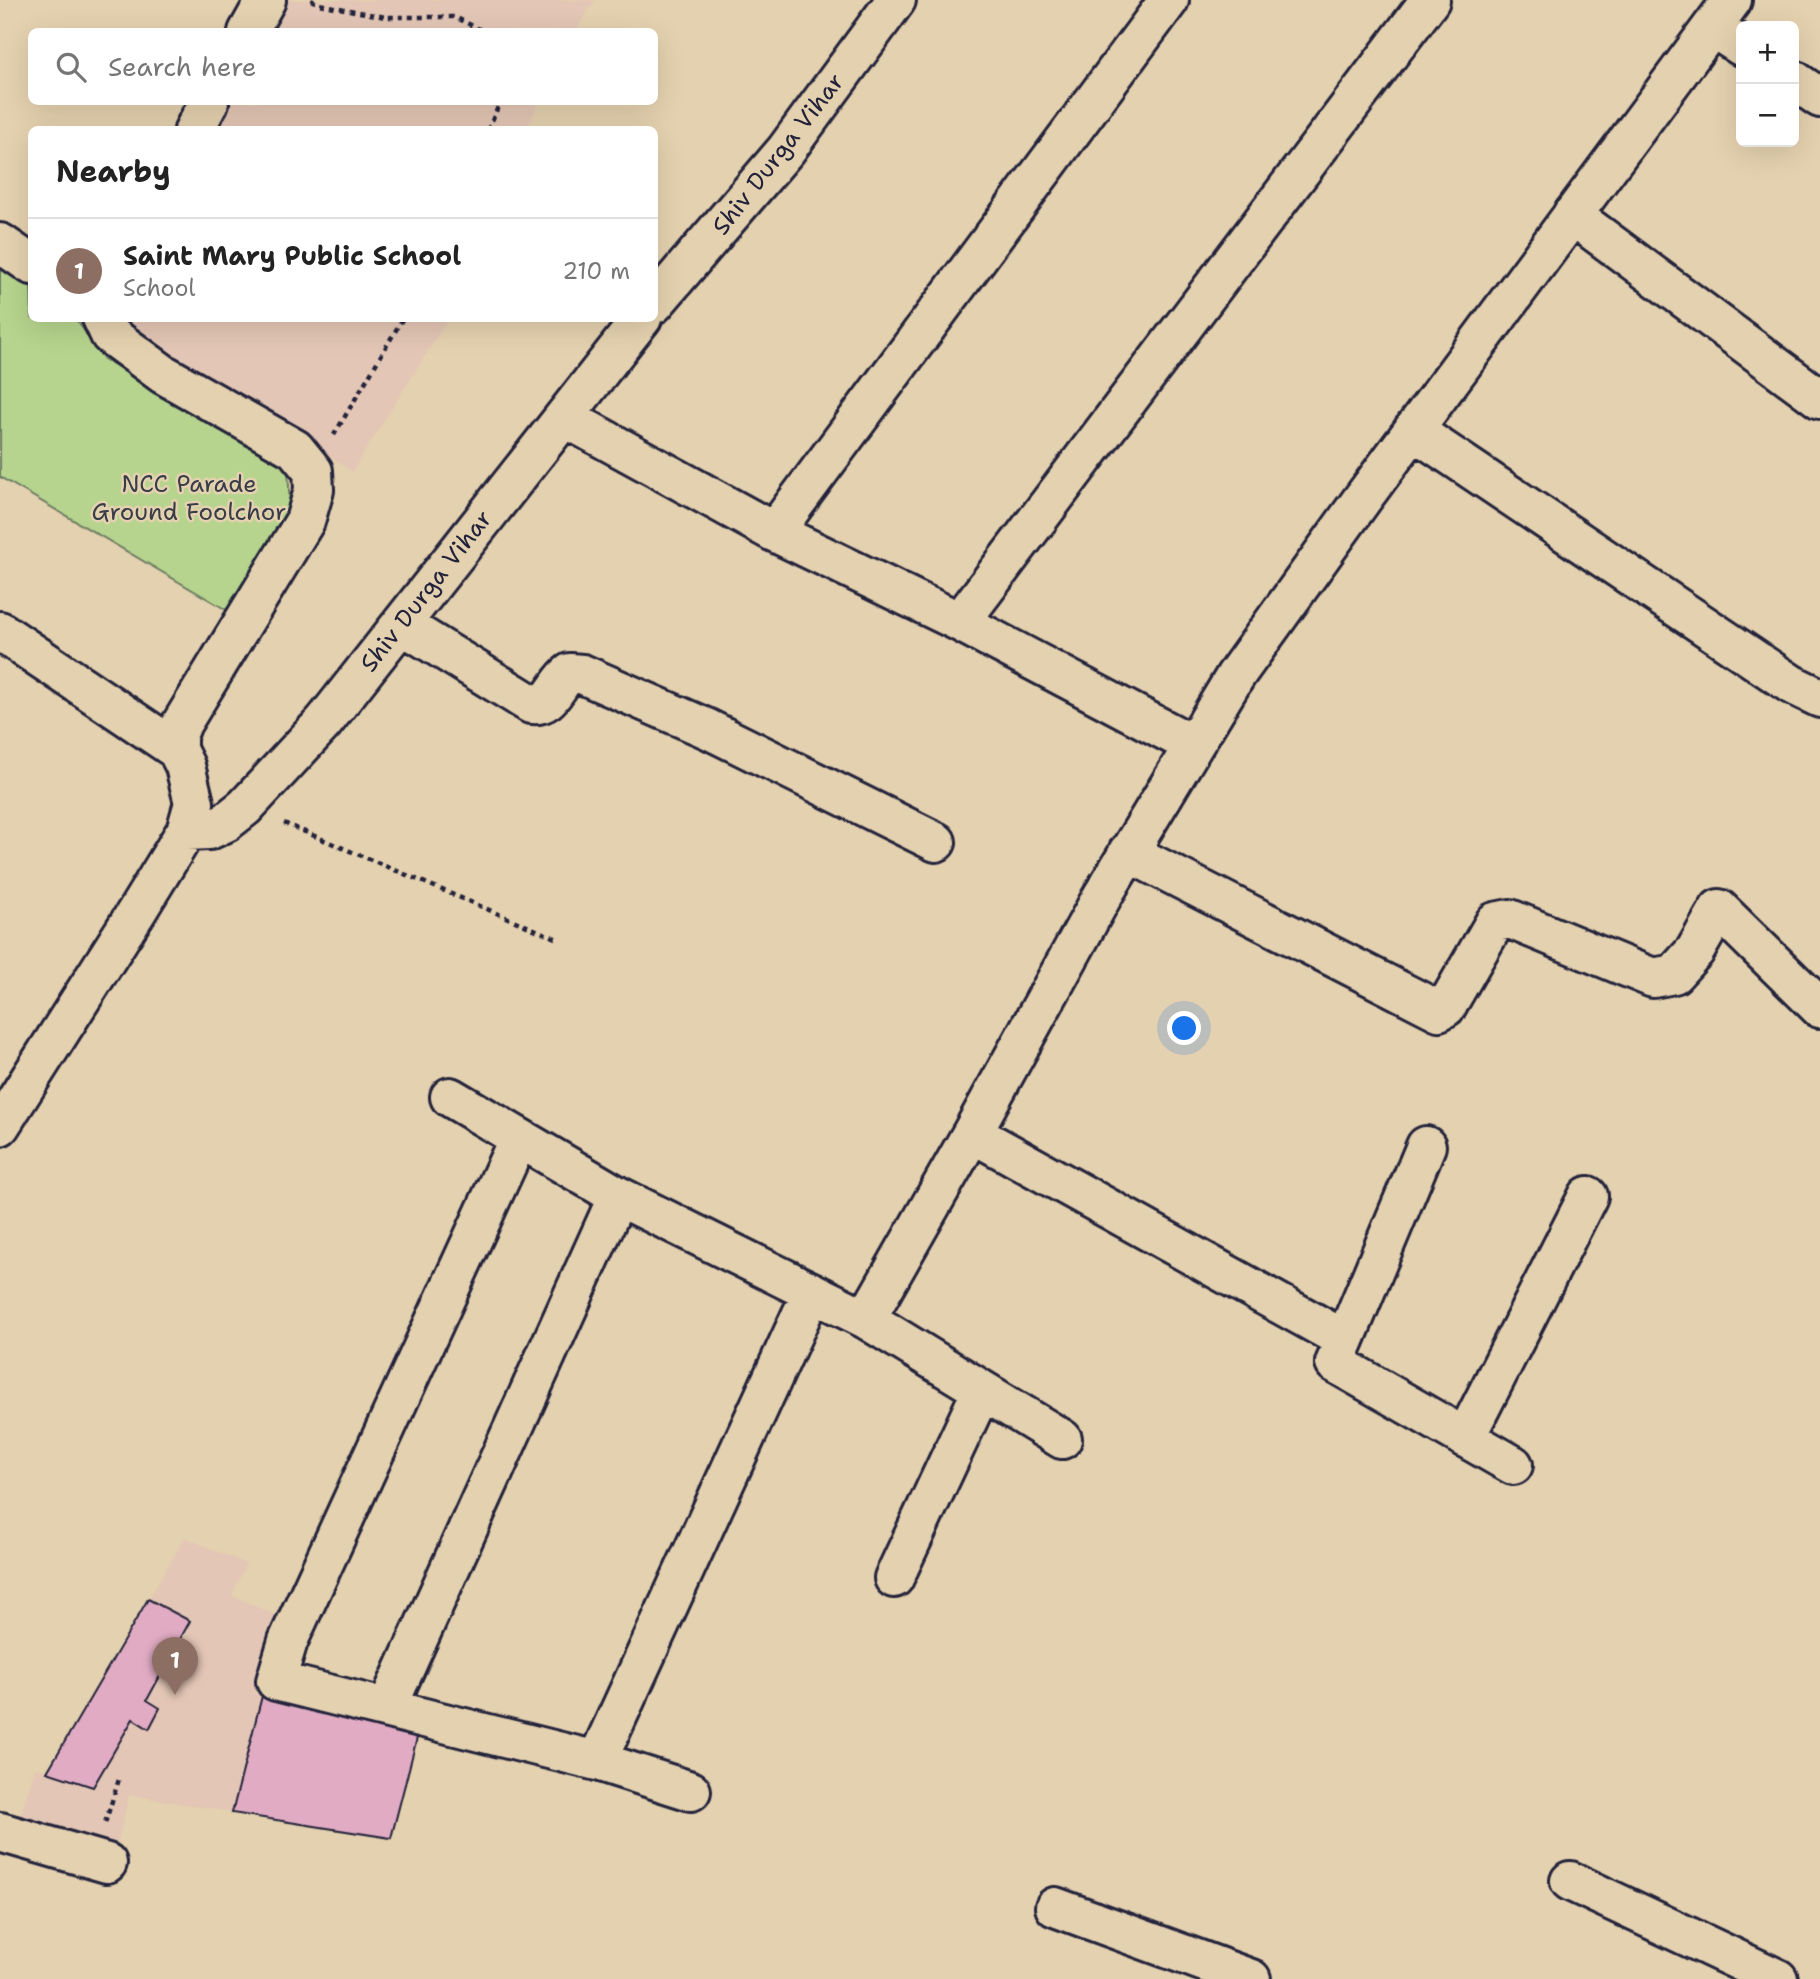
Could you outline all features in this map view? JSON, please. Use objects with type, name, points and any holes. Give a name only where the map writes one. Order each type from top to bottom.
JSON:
[{"type":"street","points":[[250,28],[266,0]]},
{"type":"street","name":"Shiv Durga Vihar","points":[[658,299],[786,150],[895,0]]},
{"type":"street","points":[[774,532],[1169,0]]},
{"type":"street","points":[[960,622],[1430,0]]},
{"type":"street","points":[[866,1319],[1128,852],[1236,675],[1572,215],[1728,24]]},
{"type":"street","points":[[1799,83],[1820,98]]},
{"type":"street","points":[[196,126],[207,105]]},
{"type":"street","points":[[1572,215],[1820,400]]},
{"type":"street","points":[[0,243],[28,262]]},
{"type":"street","points":[[0,1126],[186,831],[194,803],[185,766],[177,750],[177,736],[182,723],[305,521],[314,490],[313,471],[295,449],[163,374],[110,335],[104,322]]},
{"type":"street","name":"Shiv Durga Vihar","points":[[186,831],[209,830],[226,822],[245,807],[324,722],[639,322]]},
{"type":"street","points":[[564,417],[774,532],[960,622],[1193,745]]},
{"type":"street","points":[[1413,430],[1791,684],[1820,698]]},
{"type":"street","points":[[401,624],[531,704],[540,705],[548,701],[562,679],[570,673],[582,674],[708,729],[936,842]]},
{"type":"street","points":[[0,631],[177,750]]},
{"type":"street","points":[[1128,852],[1439,1011],[1446,1007],[1494,922],[1502,919],[1510,919],[1653,978],[1674,974],[1695,951],[1719,909],[1820,1008]]},
{"type":"street","points":[[450,1097],[618,1196],[866,1319],[981,1392],[1062,1439]]},
{"type":"street","points":[[972,1133],[1345,1340]]},
{"type":"street","points":[[519,1138],[288,1641],[276,1681],[597,1761],[691,1791]]},
{"type":"street","points":[[1426,1146],[1335,1363],[1513,1465]]},
{"type":"street","points":[[387,1708],[618,1196]]},
{"type":"street","points":[[1465,1438],[1588,1196]]},
{"type":"street","points":[[597,1761],[812,1292]]},
{"type":"street","points":[[894,1578],[981,1392]]},
{"type":"street","points":[[0,1832],[101,1862]]},
{"type":"street","points":[[1570,1881],[1778,1979]]},
{"type":"street","points":[[1055,1907],[1251,1979]]},
{"type":"path","points":[[311,0],[319,4],[385,17],[455,17],[477,28]]},
{"type":"path","points":[[490,126],[499,105]]},
{"type":"path","points":[[313,471],[401,322]]},
{"type":"path","points":[[245,807],[560,940]]},
{"type":"path","points":[[101,1862],[120,1776]]},
{"type":"shaded area","points":[[279,0],[595,0],[578,28],[264,28]]},
{"type":"shaded area","points":[[223,105],[537,105],[529,126],[211,126]]},
{"type":"shaded area","points":[[128,322],[446,322],[352,472],[301,435],[131,329]]},
{"type":"shaded area","points":[[185,1537],[246,1564],[232,1595],[277,1616],[254,1693],[418,1734],[391,1838],[129,1795],[115,1853],[19,1820],[35,1768],[47,1771]]},
{"type":"green space","name":"NCC Parade Ground Foolchor","points":[[0,268],[28,285],[28,322],[78,322],[104,359],[288,464],[290,514],[230,612],[0,477]]},
{"type":"building","points":[[148,1599],[190,1621],[147,1700],[160,1708],[149,1729],[133,1719],[93,1787],[47,1772]]},
{"type":"building","points":[[262,1696],[418,1734],[391,1838],[232,1813]]},
{"type":"place","name":"Saint Mary Public School","points":[[175,1695]]}]
